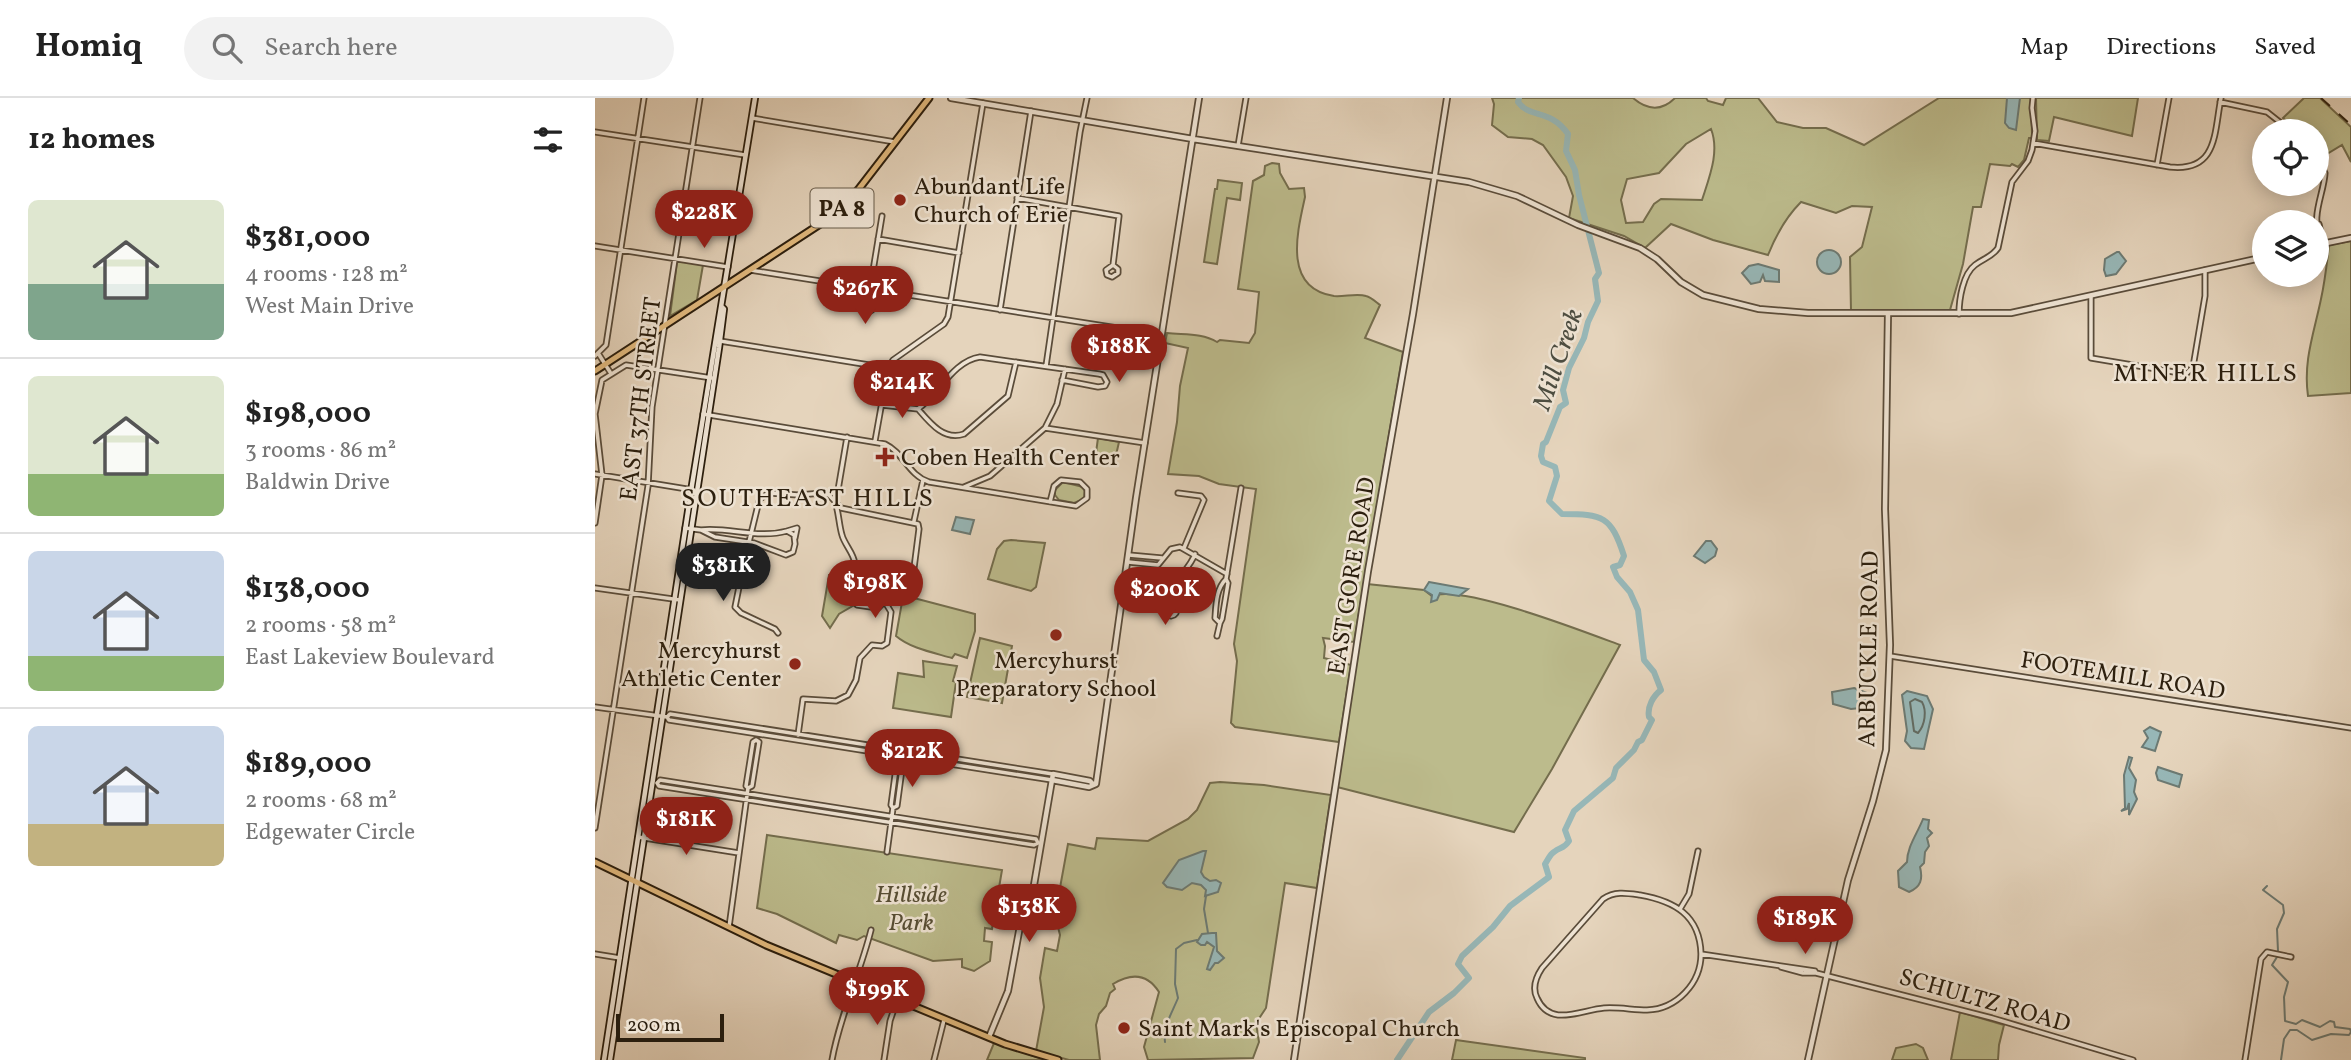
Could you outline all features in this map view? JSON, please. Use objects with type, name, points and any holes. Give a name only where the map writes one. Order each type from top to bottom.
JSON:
[{"type":"main road","name":"PA 8","points":[[595,371],[837,213],[929,98]]},
{"type":"main road","points":[[595,862],[729,927],[897,1000],[989,1037],[1058,1060]]},
{"type":"street","points":[[611,373],[597,355],[606,345],[644,98]]},
{"type":"street","name":"EAST 37TH STREET","points":[[595,828],[649,482],[650,422],[699,98]]},
{"type":"street","points":[[610,1060],[640,838],[652,782],[717,340],[719,308],[722,307],[726,285],[755,98]]},
{"type":"street","points":[[951,98],[1193,139],[1435,175],[1510,194],[1583,227],[1644,250],[1694,291],[1732,304],[1759,309],[1808,313],[2017,313],[2252,260]]},
{"type":"street","points":[[1046,366],[1087,98]]},
{"type":"street","points":[[662,716],[670,714],[902,751],[1052,777],[1089,787],[1094,784],[1199,98]]},
{"type":"street","points":[[1238,146],[1246,98]]},
{"type":"street","name":"EAST GORE ROAD","points":[[1294,1060],[1364,593],[1447,98]]},
{"type":"street","points":[[1959,314],[1970,270],[1989,258],[1998,248],[2012,182],[2028,161],[2033,143],[2033,98]]},
{"type":"street","points":[[2157,165],[2169,98]]},
{"type":"street","points":[[2033,143],[2157,165],[2188,167],[2204,159],[2213,143],[2221,100],[2262,110],[2277,119]]},
{"type":"street","points":[[875,441],[888,368],[894,360],[945,322],[951,302],[983,103]]},
{"type":"street","points":[[1000,310],[1031,111]]},
{"type":"street","points":[[752,118],[895,142]]},
{"type":"street","points":[[595,132],[746,155]]},
{"type":"street","points":[[1017,198],[1119,216],[1113,265]]},
{"type":"street","points":[[871,289],[863,308],[867,313],[872,310],[871,289],[882,216]]},
{"type":"street","points":[[2329,240],[2351,238]]},
{"type":"street","points":[[878,239],[959,253]]},
{"type":"street","points":[[595,246],[729,267]]},
{"type":"street","points":[[750,270],[1162,335]]},
{"type":"street","points":[[2091,296],[2091,358],[2182,374],[2190,372],[2193,367],[2204,303],[2205,270]]},
{"type":"street","name":"ARBUCKLE ROAD","points":[[1808,1060],[1848,880],[1884,758],[1890,656],[1885,509],[1888,313]]},
{"type":"street","points":[[717,340],[888,368]]},
{"type":"street","points":[[918,409],[960,365],[972,358],[986,357],[1103,375],[1107,384],[1098,387],[1062,380]]},
{"type":"street","points":[[882,405],[918,409],[946,435],[955,437],[964,434],[1008,396],[1016,362]]},
{"type":"street","points":[[595,523],[602,475],[596,407],[601,382],[626,365],[711,378]]},
{"type":"street","points":[[963,488],[990,476],[1045,428],[1054,412],[1065,369]]},
{"type":"street","points":[[706,414],[875,441],[897,450],[912,473],[923,480],[963,488],[1050,502],[1078,506],[1087,498],[1087,489],[1082,483],[1061,480],[1054,486],[1050,502]]},
{"type":"street","points":[[1045,428],[1145,443]]},
{"type":"street","points":[[778,633],[775,629],[741,614],[735,607],[739,587],[754,562],[755,557],[749,542],[760,500],[769,494],[827,494],[838,490],[847,437]]},
{"type":"street","points":[[595,474],[694,490]]},
{"type":"street","points":[[914,522],[923,480]]},
{"type":"street","points":[[1217,636],[1223,619],[1241,488]]},
{"type":"street","points":[[1178,493],[1201,496],[1204,499],[1184,548]]},
{"type":"street","points":[[827,494],[836,505],[842,538],[854,557],[853,567],[843,573],[851,582],[855,604],[875,608],[884,602],[903,576],[913,568],[918,524],[836,505]]},
{"type":"street","points":[[688,528],[751,534],[787,531],[795,538],[793,552],[786,555],[749,542],[715,537],[701,530]]},
{"type":"street","points":[[1129,559],[1155,565],[1173,548],[1184,548],[1227,577]]},
{"type":"street","points":[[1177,580],[1177,611],[1171,616],[1167,612],[1169,593],[1177,580],[1190,566],[1195,554]]},
{"type":"street","points":[[1220,623],[1215,618],[1217,598],[1222,582],[1227,577]]},
{"type":"street","points":[[595,588],[677,600]]},
{"type":"street","points":[[797,741],[803,699],[836,701],[848,695],[856,680],[860,658],[872,645],[882,646],[887,643],[891,612],[884,602]]},
{"type":"street","name":"FOOTEMILL ROAD","points":[[1890,656],[2351,728]]},
{"type":"street","points":[[595,707],[662,716],[673,721],[756,737],[1052,777]]},
{"type":"street","points":[[729,927],[748,788],[752,786],[759,742],[756,737],[758,728]]},
{"type":"street","points":[[887,852],[893,808],[897,806],[902,751]]},
{"type":"street","points":[[989,1037],[1008,991],[1017,936],[1033,891],[1052,777]]},
{"type":"street","points":[[652,782],[659,786],[892,816],[1036,839],[1040,844]]},
{"type":"street","points":[[747,797],[1040,844]]},
{"type":"street","points":[[640,838],[739,853]]},
{"type":"street","points":[[1680,909],[1689,894],[1698,851]]},
{"type":"street","points":[[1627,893],[1659,899],[1680,909],[1694,926],[1702,954],[1699,969],[1688,990],[1676,1001],[1657,1009],[1601,1008],[1559,1016],[1547,1011],[1537,999],[1535,986],[1542,968],[1606,898],[1613,894],[1627,893]]},
{"type":"street","points":[[832,1060],[842,1017],[856,982],[871,930]]},
{"type":"street","points":[[2245,1060],[2261,959],[2266,952],[2291,957]]},
{"type":"street","points":[[595,954],[623,958]]},
{"type":"street","name":"SCHULTZ ROAD","points":[[1702,954],[1827,975],[1973,1013],[2133,1060]]},
{"type":"street","points":[[604,1060],[623,958]]},
{"type":"street","points":[[884,1060],[890,1021],[897,1000]]},
{"type":"street","points":[[934,1060],[944,1020]]},
{"type":"green space","points":[[1492,98],[1633,98],[1654,108],[1665,106],[1675,98],[1706,98],[1723,105],[1726,98],[1758,98],[1777,122],[1803,128],[1826,128],[1864,145],[1939,98],[2031,98],[2032,138],[2029,138],[2024,160],[2018,167],[2012,164],[1990,164],[1981,207],[1973,207],[1963,264],[1950,310],[1851,311],[1850,257],[1862,247],[1872,207],[1852,206],[1836,213],[1801,202],[1782,227],[1768,255],[1713,240],[1671,224],[1645,248],[1624,236],[1569,218],[1573,196],[1566,177],[1543,145],[1532,139],[1508,137],[1492,125]],"holes":[[[1711,129],[1713,165],[1702,200],[1661,199],[1654,204],[1643,222],[1626,223],[1621,200],[1627,179],[1659,173],[1686,144]]]},
{"type":"green space","points":[[2036,98],[2138,98],[2132,136],[2054,117],[2049,141],[2037,140]]},
{"type":"green space","points":[[2304,98],[2320,98],[2351,127],[2351,162],[2342,145],[2329,153],[2329,119],[2283,118]]},
{"type":"green space","points":[[1279,164],[1280,173],[1289,189],[1304,188],[1297,257],[1300,271],[1307,282],[1318,291],[1334,296],[1362,295],[1380,305],[1365,338],[1403,352],[1354,642],[1323,638],[1324,658],[1351,665],[1339,742],[1235,727],[1231,723],[1237,661],[1234,644],[1256,489],[1219,484],[1199,476],[1168,474],[1188,348],[1165,343],[1167,333],[1199,336],[1217,342],[1249,343],[1255,333],[1259,292],[1238,289],[1253,181],[1264,175],[1265,166]]},
{"type":"green space","points":[[1218,180],[1242,183],[1240,200],[1227,198],[1217,264],[1204,262]]},
{"type":"green space","points":[[2351,241],[2351,393],[2308,396],[2310,347],[2324,287],[2329,287],[2329,245]]},
{"type":"green space","points":[[677,262],[703,265],[697,300],[670,316]]},
{"type":"green space","points":[[1098,438],[1119,442],[1114,464],[1095,460]]},
{"type":"green space","points":[[1063,482],[1083,487],[1084,499],[1074,503],[1059,500],[1055,490]]},
{"type":"green space","points":[[1004,541],[1045,543],[1036,587],[1031,591],[988,579],[997,549]]},
{"type":"green space","points":[[854,569],[901,577],[882,602],[874,606],[858,603],[839,614],[830,628],[822,616],[829,575],[847,575]]},
{"type":"green space","points":[[1367,584],[1424,590],[1432,596],[1447,594],[1495,603],[1620,645],[1514,832],[1337,787]]},
{"type":"green space","points":[[910,597],[975,614],[975,631],[967,658],[955,654],[952,658],[929,652],[896,636],[902,602]]},
{"type":"green space","points":[[980,638],[1012,646],[1002,703],[967,697]]},
{"type":"green space","points":[[923,661],[957,666],[953,681],[956,682],[951,717],[893,708],[898,673],[924,677]]},
{"type":"green space","points":[[1210,783],[1264,785],[1331,795],[1317,888],[1285,883],[1266,1008],[1256,1023],[1259,1042],[1253,1058],[1148,1060],[1144,1047],[1159,992],[1149,981],[1138,977],[1126,978],[1113,984],[1115,989],[1099,1014],[1096,1025],[1100,1060],[1069,1060],[1036,1051],[1044,1007],[1040,978],[1045,948],[1057,951],[1060,935],[1055,915],[1068,844],[1095,849],[1097,838],[1148,841],[1188,819],[1197,810]]},
{"type":"green space","name":"Hillside Park","points":[[767,835],[1002,870],[992,929],[985,928],[984,941],[992,942],[990,961],[974,971],[962,967],[962,959],[933,961],[864,936],[857,940],[839,935],[836,943],[777,914],[757,908]]},
{"type":"green space","points":[[1960,1012],[2004,1025],[1998,1060],[1951,1060]]},
{"type":"green space","points":[[1456,1040],[1585,1058],[1585,1060],[1452,1060]]},
{"type":"green space","points":[[994,1043],[1046,1060],[987,1060]]},
{"type":"green space","points":[[1916,1044],[1923,1048],[1928,1060],[1892,1060],[1896,1048]]},
{"type":"water","points":[[2007,98],[2020,98],[2016,130],[2005,123]]},
{"type":"water","points":[[1829,250],[1837,254],[1841,262],[1837,270],[1829,274],[1821,270],[1817,262],[1821,254]]},
{"type":"water","points":[[2117,252],[2126,261],[2116,274],[2106,276],[2105,259]]},
{"type":"water","points":[[1758,264],[1779,270],[1779,282],[1765,281],[1763,275],[1760,282],[1751,284],[1742,273],[1749,266]]},
{"type":"water","points":[[956,517],[974,520],[970,534],[952,530]]},
{"type":"water","points":[[1706,541],[1711,541],[1717,549],[1715,556],[1705,563],[1694,556]]},
{"type":"water","points":[[1429,582],[1468,589],[1459,596],[1440,593],[1437,600],[1431,602],[1432,595],[1424,590]]},
{"type":"water","points":[[1854,688],[1867,693],[1870,707],[1851,709],[1833,704],[1832,692]]},
{"type":"water","points":[[1907,691],[1927,696],[1933,709],[1924,749],[1911,748],[1905,741],[1907,731],[1902,695]]},
{"type":"water","points":[[2150,727],[2161,732],[2155,751],[2142,747],[2148,738],[2144,731]]},
{"type":"water","points":[[2129,757],[2132,758],[2129,768],[2136,780],[2134,792],[2137,799],[2129,815],[2129,803],[2127,809],[2121,811],[2125,808],[2124,775]]},
{"type":"water","points":[[2158,767],[2182,775],[2179,787],[2158,780]]},
{"type":"water","points":[[1923,819],[1929,820],[1928,829],[1932,833],[1927,838],[1929,846],[1925,852],[1924,863],[1920,867],[1920,882],[1909,892],[1899,887],[1898,871],[1907,862],[1910,846]]},
{"type":"water","points":[[1206,851],[1201,872],[1210,881],[1221,883],[1218,892],[1205,896],[1206,890],[1201,885],[1192,883],[1182,890],[1167,887],[1163,883],[1179,860]]},
{"type":"water","points":[[1216,933],[1217,951],[1224,958],[1210,970],[1207,969],[1214,947],[1207,942],[1201,945],[1197,942],[1202,934]]},
{"type":"waterway","name":"Mill Creek","points":[[1397,1060],[1429,1012],[1469,978],[1458,964],[1462,956],[1493,927],[1510,906],[1549,877],[1545,864],[1553,853],[1569,841],[1565,830],[1574,811],[1613,778],[1616,768],[1642,740],[1652,720],[1649,717],[1650,706],[1661,690],[1654,672],[1644,660],[1638,610],[1630,592],[1617,577],[1613,567],[1620,565],[1624,556],[1615,533],[1604,520],[1587,515],[1562,514],[1549,501],[1557,476],[1555,467],[1543,462],[1543,444],[1560,407],[1566,403],[1563,390],[1569,368],[1598,301],[1595,279],[1599,273],[1575,170],[1566,151],[1568,134],[1554,120],[1528,111],[1518,102],[1519,98]]},
{"type":"waterway","name":"Mill Creek","points":[[2267,886],[2263,890],[2283,905],[2284,913],[2277,929],[2278,951]]},
{"type":"waterway","points":[[1206,896],[1204,909],[1208,933]]},
{"type":"waterway","points":[[1165,1042],[1167,1025],[1178,998],[1175,984],[1176,949],[1184,943],[1197,940]]},
{"type":"waterway","name":"Mill Creek","points":[[2277,957],[2272,965],[2288,982],[2284,997],[2285,1021],[2296,1024],[2302,1020],[2320,1027],[2330,1021],[2334,1022],[2335,1027],[2350,1029],[2351,1032],[2349,1035],[2331,1034],[2312,1040],[2297,1030],[2290,1030],[2284,1039],[2281,1060]]},
{"type":"railway","points":[[2321,98],[2351,125]]},
{"type":"place","name":"Abundant Life Church of Erie","points":[[900,200]]},
{"type":"place","name":"Coben Health Center","points":[[885,457]]},
{"type":"place","name":"Mercyhurst Preparatory School","points":[[1056,635]]},
{"type":"place","name":"Mercyhurst Athletic Center","points":[[795,664]]},
{"type":"place","name":"Saint Mark's Episcopal Church","points":[[1124,1028]]},
{"type":"district","name":"MINER HILLS","points":[[2206,372]]},
{"type":"district","name":"SOUTHEAST HILLS","points":[[808,497]]}]
